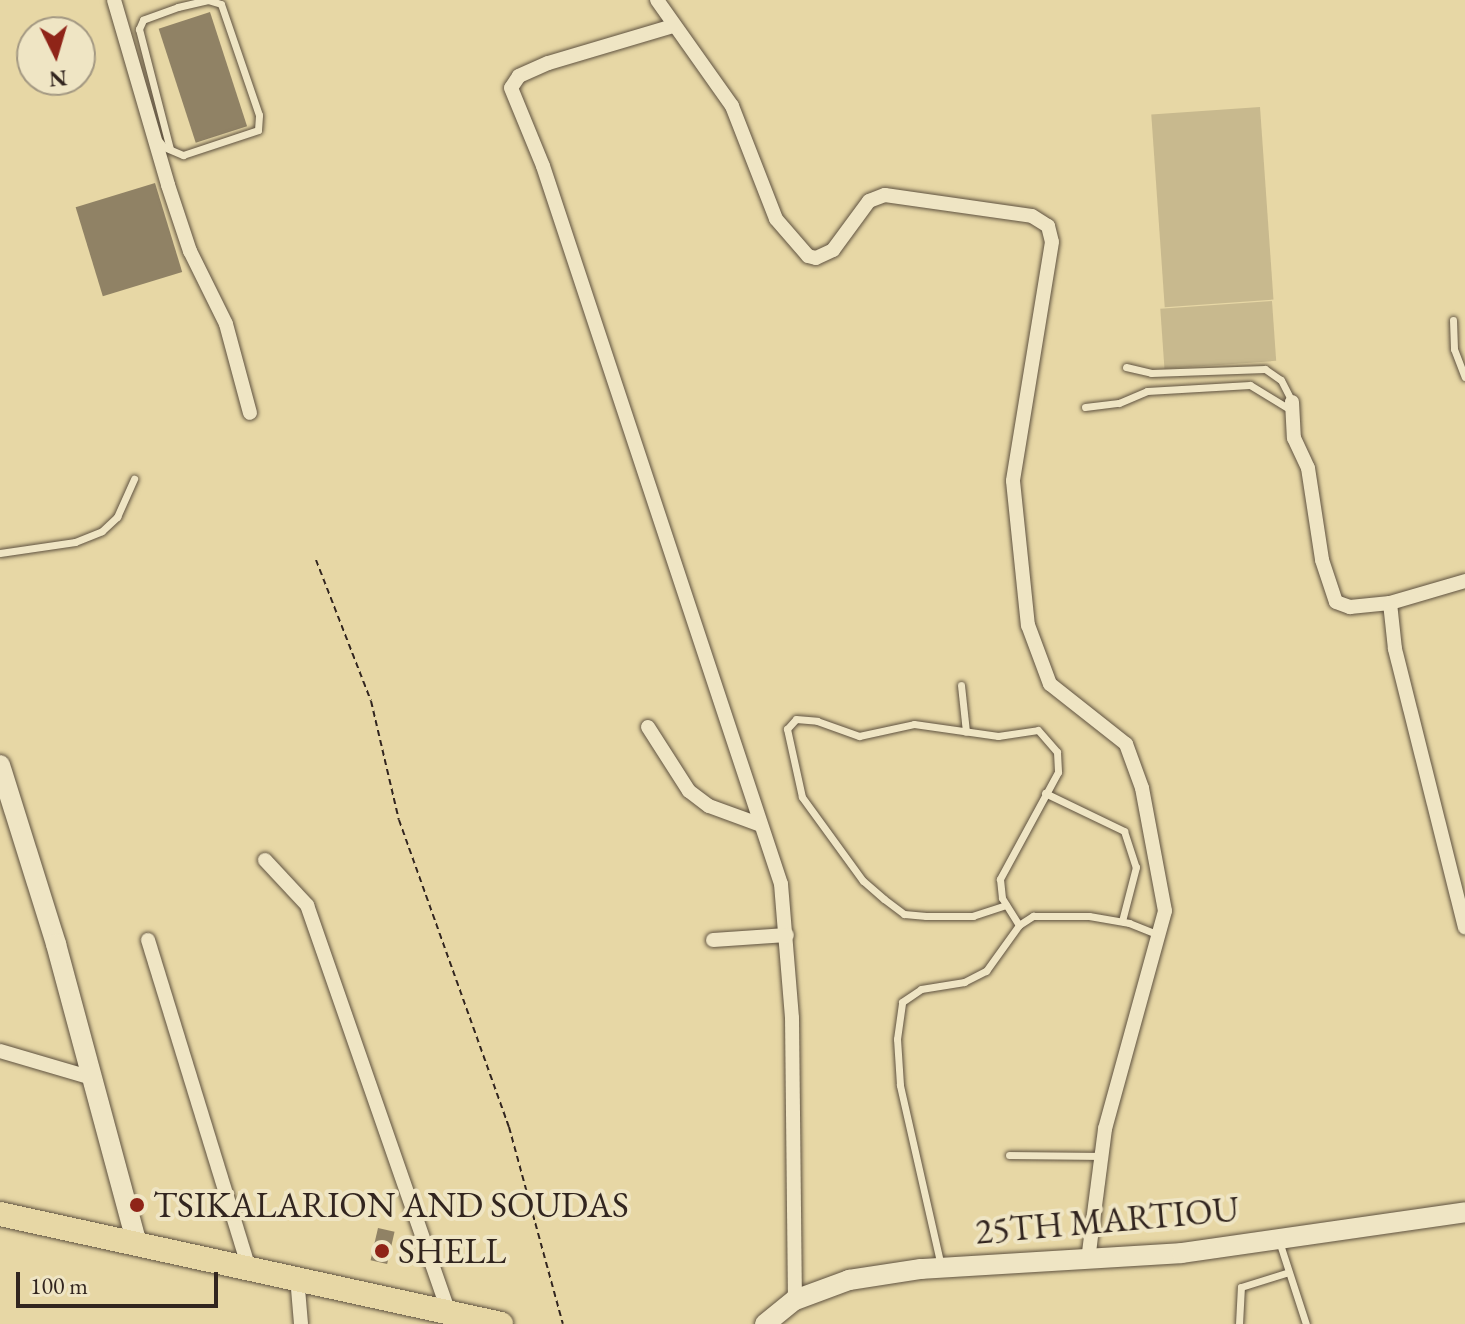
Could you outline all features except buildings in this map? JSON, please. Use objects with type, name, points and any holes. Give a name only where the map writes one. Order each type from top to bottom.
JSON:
[{"type":"main road","points":[[0,765],[137,1244]]},
{"type":"main road","name":"25TH MARTIOU","points":[[765,1324],[795,1300],[849,1280],[941,1268],[1088,1260],[1278,1239],[1465,1212]]},
{"type":"main road","points":[[0,1214],[297,1277],[442,1315],[501,1324]]},
{"type":"street","points":[[114,0],[152,134],[190,251],[234,346],[250,413]]},
{"type":"street","points":[[657,0],[732,106],[776,219],[808,256],[816,258],[833,250],[869,201],[885,195],[1032,216],[1048,226],[1052,242],[1013,481],[1026,613],[1050,684],[1126,744],[1142,788],[1162,895],[1161,936],[1122,1059],[1101,1156],[1088,1260]]},
{"type":"street","points":[[673,26],[653,36],[548,63],[519,76],[511,88],[543,166],[781,884],[787,935],[795,1300]]},
{"type":"street","points":[[1292,407],[1331,594],[1350,607],[1390,603],[1465,581]]},
{"type":"street","points":[[1390,603],[1395,649],[1465,927]]},
{"type":"street","points":[[648,727],[689,791],[709,806],[761,825]]},
{"type":"street","points":[[265,860],[307,905],[442,1315]]},
{"type":"street","points":[[713,940],[787,935]]},
{"type":"street","points":[[148,940],[249,1268]]},
{"type":"street","points":[[0,1051],[92,1078]]},
{"type":"street","points":[[297,1277],[301,1324]]},
{"type":"lane","points":[[152,134],[170,149],[183,155],[258,130],[259,115],[221,4],[208,0],[178,7],[143,20],[139,29],[170,149]]},
{"type":"lane","points":[[1453,320],[1454,349],[1465,377]]},
{"type":"lane","points":[[1126,367],[1151,373],[1265,369],[1281,380],[1292,407]]},
{"type":"lane","points":[[1085,407],[1119,403],[1147,391],[1250,385],[1292,407]]},
{"type":"lane","points":[[0,553],[75,542],[102,531],[117,517],[134,479]]},
{"type":"lane","points":[[961,685],[966,732]]},
{"type":"lane","points":[[1006,905],[973,916],[926,916],[904,914],[884,899],[863,881],[802,797],[787,729],[796,719],[817,721],[859,736],[914,724],[998,736],[1038,730],[1057,752],[1058,772],[1000,879],[1006,905],[1019,925]]},
{"type":"lane","points":[[1045,793],[1124,831],[1136,867],[1122,921]]},
{"type":"lane","points":[[941,1268],[900,1085],[897,1039],[902,1002],[909,993],[986,971],[1019,925],[1033,916],[1122,921],[1161,936]]},
{"type":"lane","points":[[1009,1155],[1101,1156]]},
{"type":"lane","points":[[1278,1239],[1286,1273],[1296,1286],[1306,1324]]},
{"type":"lane","points":[[1239,1324],[1241,1287],[1286,1273]]},
{"type":"path","points":[[316,560],[371,701],[399,820],[509,1127],[563,1324]]},
{"type":"shaded area","points":[[1260,107],[1273,300],[1165,307],[1151,115]]},
{"type":"shaded area","points":[[1272,301],[1276,361],[1164,369],[1160,309]]},
{"type":"place","name":"TSIKALARION AND SOUDAS","points":[[137,1205]]},
{"type":"place","name":"SHELL","points":[[382,1251]]}]
